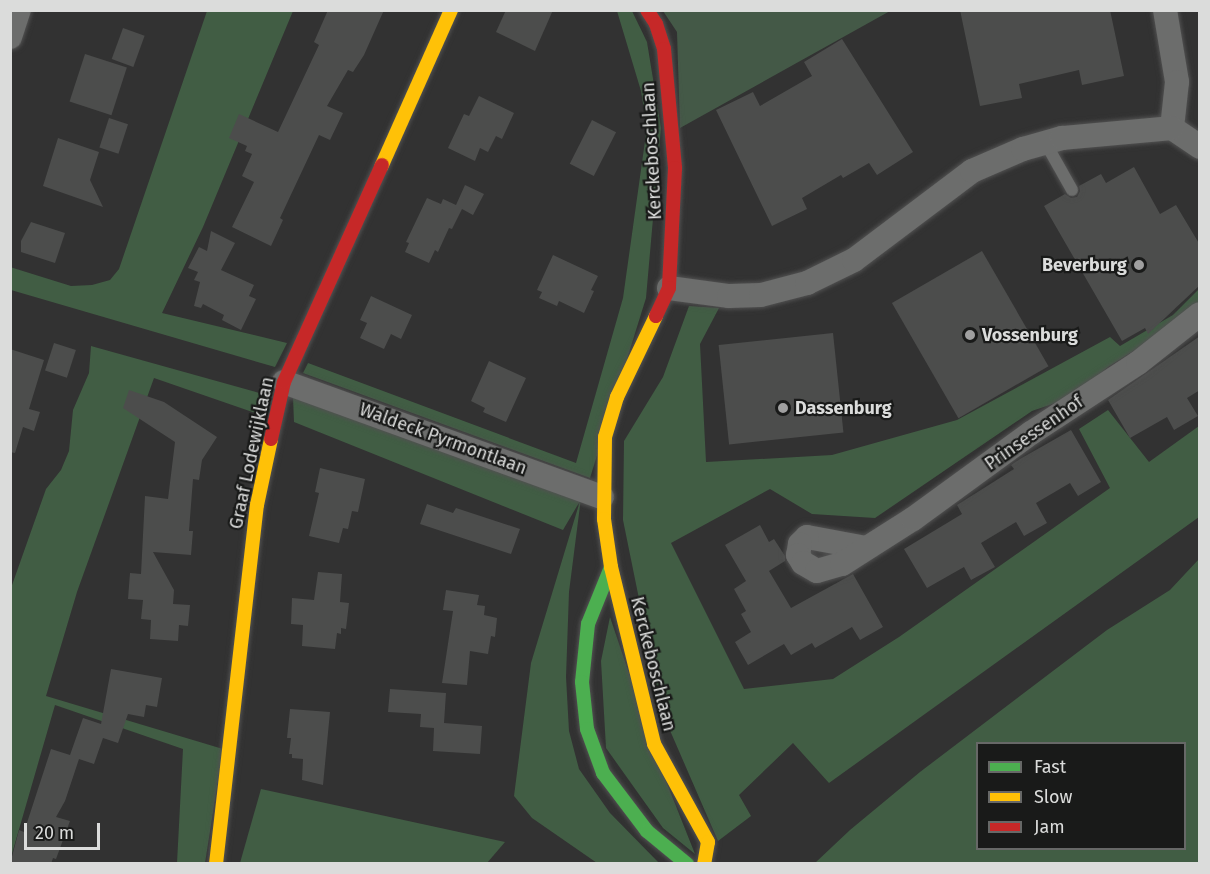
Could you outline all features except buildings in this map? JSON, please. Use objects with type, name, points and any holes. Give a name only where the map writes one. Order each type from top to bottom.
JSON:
[{"type":"street","points":[[10,37],[19,10]]},
{"type":"street","name":"Graaf Lodewijklaan","points":[[216,864],[226,758],[257,506],[284,381],[451,10]]},
{"type":"street","name":"Kerckeboschlaan","points":[[647,10],[656,24],[664,49],[672,125],[676,195],[669,288],[617,397],[605,437],[603,497],[611,567],[654,744],[708,842],[704,864]]},
{"type":"street","points":[[1165,10],[1177,82],[1172,128]]},
{"type":"street","points":[[669,288],[729,296],[761,295],[807,283],[854,260],[972,171],[1045,142],[1062,138],[1172,128],[1200,147]]},
{"type":"street","name":"Prinsessenhof","points":[[866,548],[913,519],[1031,433],[1138,363],[1200,314]]},
{"type":"street","name":"Waldeck Pyrmontlaan","points":[[284,381],[603,497]]},
{"type":"street","name":"Kerckeboschlaan","points":[[611,567],[588,624],[582,682],[587,729],[603,773],[647,831],[687,864]]},
{"type":"lane","points":[[1045,142],[1072,190]]},
{"type":"green space","points":[[207,11],[293,11],[203,227],[162,313],[287,343],[275,367],[11,290],[10,267],[71,286],[92,285],[110,280],[119,269]]},
{"type":"green space","points":[[617,11],[632,11],[647,42],[661,128],[646,298],[590,478],[303,373],[308,363],[576,463],[623,298],[647,127],[641,91]]},
{"type":"green space","points":[[663,11],[890,11],[680,128],[677,32]]},
{"type":"green space","points":[[1199,289],[1199,302],[1165,331],[1108,367],[1070,398],[1032,411],[875,518],[812,514],[770,489],[671,543],[744,689],[833,679],[899,637],[1110,488],[1079,429],[1108,410],[1149,462],[1199,426],[1199,517],[829,783],[793,743],[739,795],[751,816],[718,841],[662,712],[623,520],[624,441],[663,377],[689,306],[719,308],[700,344],[706,462],[832,455],[957,420],[1110,337],[1120,346],[1173,315]]},
{"type":"green space","points":[[91,346],[263,394],[258,414],[154,378],[77,592],[46,696],[223,749],[205,863],[177,863],[183,749],[55,705],[11,857],[11,588],[46,489],[61,470],[69,451],[73,410],[89,373]]},
{"type":"green space","points":[[293,397],[581,498],[569,592],[566,677],[569,731],[579,769],[610,813],[659,863],[597,863],[532,818],[514,796],[531,663],[580,501],[563,530],[294,422]]},
{"type":"green space","points":[[1199,559],[1199,863],[815,863],[850,830],[920,772],[1107,630],[1170,590]]},
{"type":"green space","points":[[610,617],[662,771],[695,854],[663,828],[606,748],[601,661]]},
{"type":"green space","points":[[261,789],[505,842],[487,863],[240,863]]},
{"type":"traffic: fast","points":[[611,567],[588,624],[582,682],[587,729],[603,773],[647,831],[687,864]]},
{"type":"traffic: slow","points":[[382,165],[451,10]]},
{"type":"traffic: slow","points":[[656,316],[617,397],[605,437],[604,519],[611,567],[654,744],[708,842],[704,864]]},
{"type":"traffic: slow","points":[[216,864],[257,505],[271,439]]},
{"type":"traffic: jam","points":[[647,10],[656,24],[664,49],[675,168],[669,288],[656,316]]},
{"type":"traffic: jam","points":[[271,439],[284,382],[382,165]]},
{"type":"place","name":"Beverburg","points":[[1139,265]]},
{"type":"place","name":"Vossenburg","points":[[970,335]]},
{"type":"place","name":"Dassenburg","points":[[783,408]]}]
